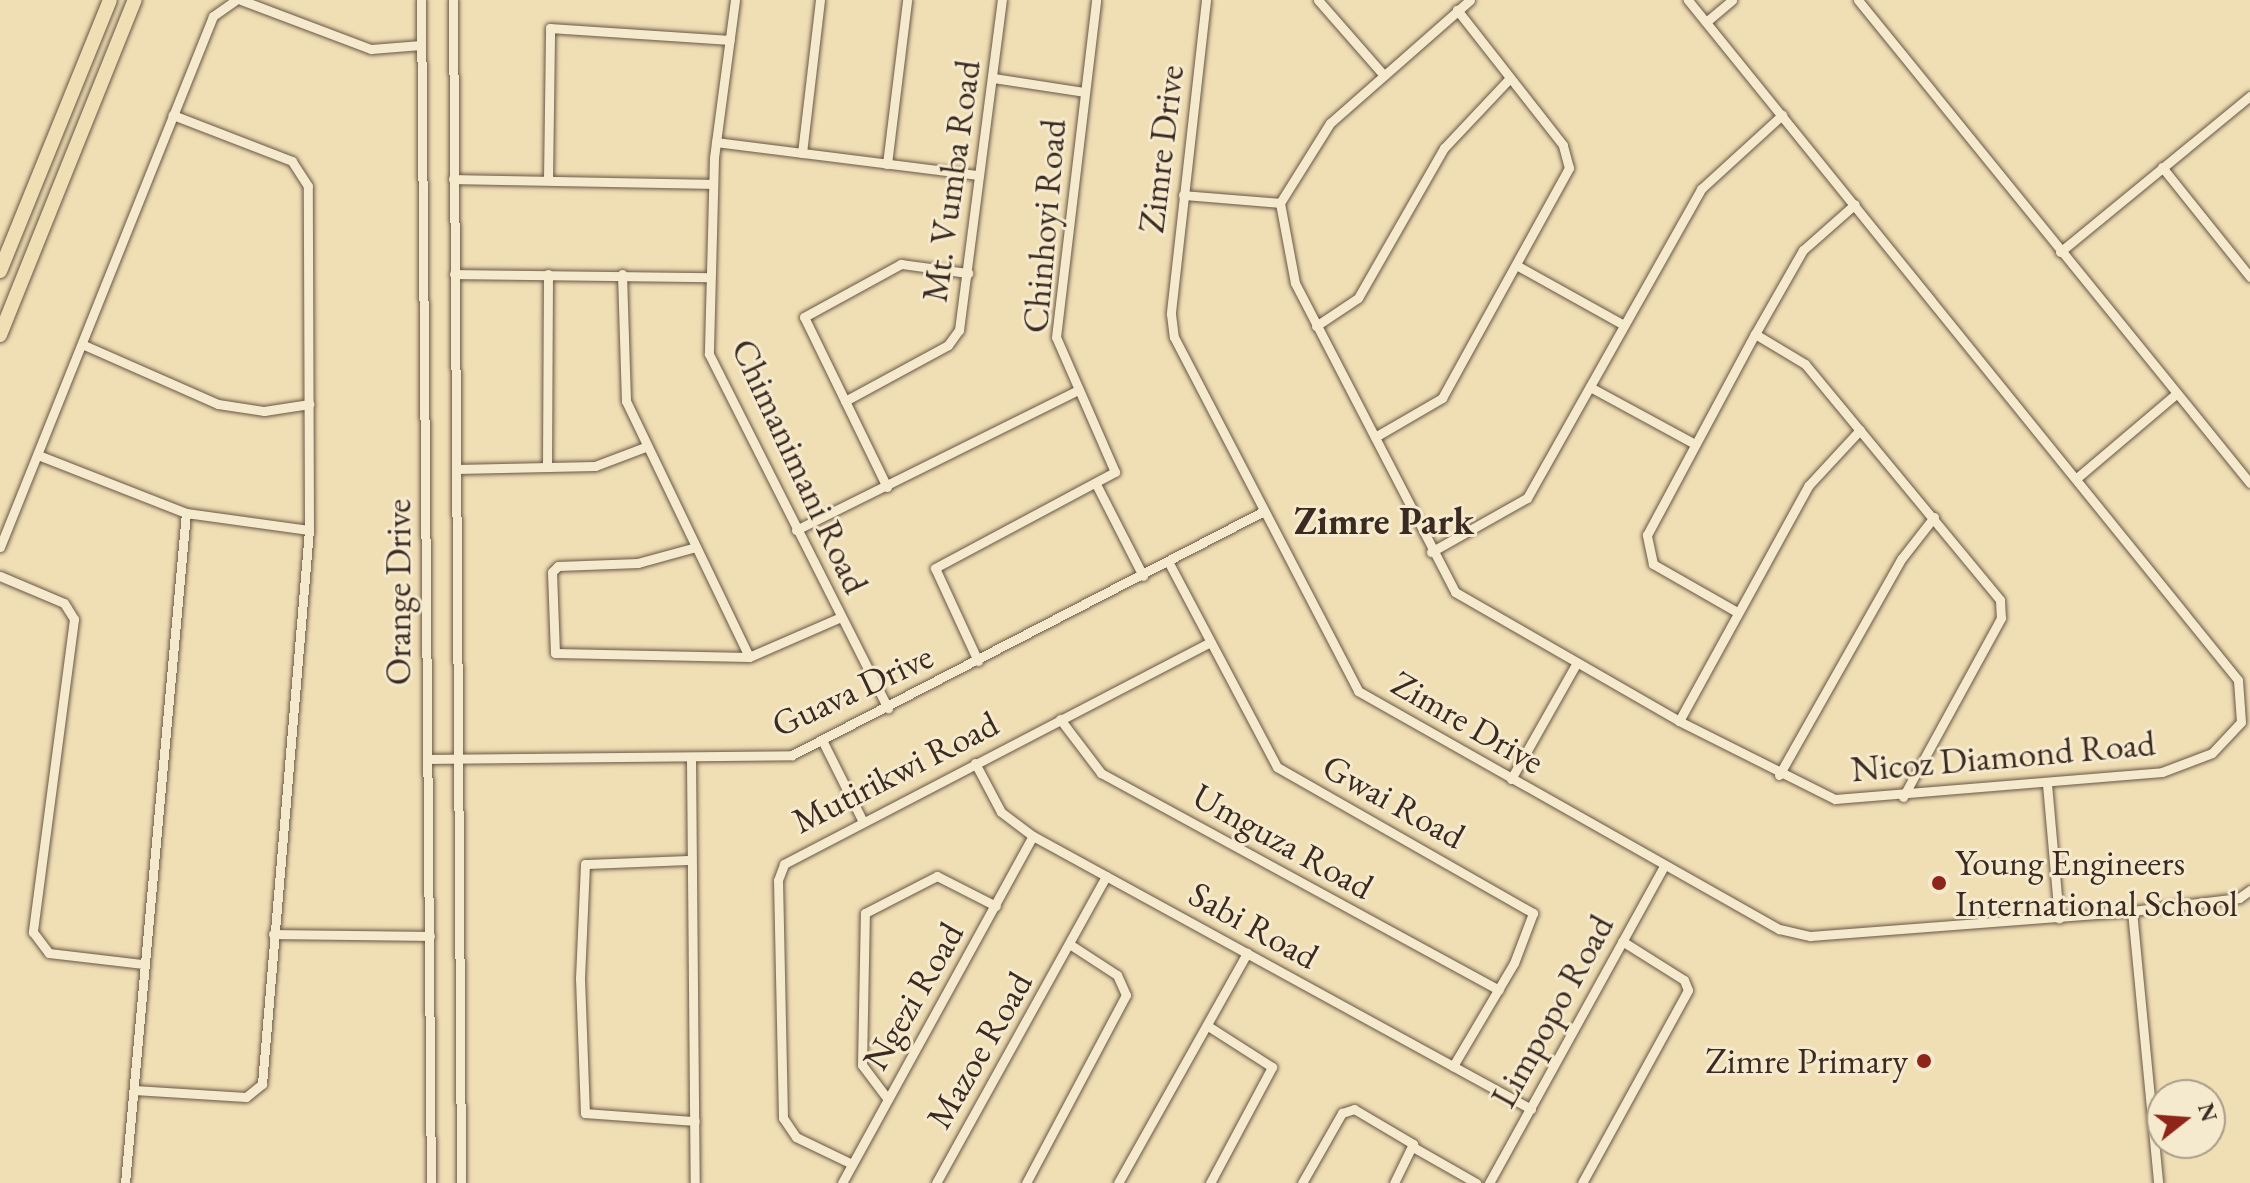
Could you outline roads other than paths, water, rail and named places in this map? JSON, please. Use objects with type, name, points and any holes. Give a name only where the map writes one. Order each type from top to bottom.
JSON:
[{"type":"highway","points":[[0,271],[110,0]]},
{"type":"highway","points":[[0,335],[135,0]]},
{"type":"street","points":[[0,547],[84,345],[213,16],[238,0],[371,49],[421,45]]},
{"type":"street","name":"Orange Drive","points":[[421,0],[431,1183]]},
{"type":"street","points":[[453,0],[461,1183]]},
{"type":"street","name":"Chimanimani Road","points":[[735,0],[716,142],[707,277],[714,366],[888,708]]},
{"type":"street","points":[[802,153],[820,0]]},
{"type":"street","points":[[887,164],[907,0]]},
{"type":"street","name":"Mt. Vumba Road","points":[[845,401],[948,345],[959,330],[1002,0]]},
{"type":"street","name":"Chinhoyi Road","points":[[1096,0],[1056,337],[1078,390],[1116,466],[1097,486]]},
{"type":"street","name":"Zimre Drive","points":[[1206,0],[1183,195],[1174,337],[1260,513],[1358,691],[1779,929],[1810,936],[2132,911],[2239,898],[2250,890]]},
{"type":"street","points":[[1318,0],[1382,73]]},
{"type":"street","points":[[1183,195],[1280,203],[1330,123],[1382,73],[1470,0]]},
{"type":"street","name":"Nicoz Diamond Road","points":[[1280,203],[1295,283],[1431,552],[1463,599],[1576,664],[1779,775],[1835,799],[1903,797],[2183,768],[2232,735],[2244,710],[2238,680],[2078,477],[1688,0]]},
{"type":"street","points":[[1706,22],[1732,0]]},
{"type":"street","points":[[1858,0],[2250,483]]},
{"type":"street","points":[[1375,437],[1442,398],[1518,266],[1569,156],[1457,10]]},
{"type":"street","points":[[548,179],[550,28],[730,40]]},
{"type":"street","points":[[993,78],[1084,92]]},
{"type":"street","points":[[1316,326],[1358,298],[1444,148],[1510,78]]},
{"type":"street","points":[[2060,252],[2250,96]]},
{"type":"street","points":[[134,1090],[256,1093],[309,530],[309,404],[302,172],[222,128],[173,115]]},
{"type":"street","points":[[1431,552],[1527,498],[1622,324],[1714,171],[1782,115]]},
{"type":"street","points":[[716,142],[978,175]]},
{"type":"street","points":[[2162,167],[2250,277]]},
{"type":"street","points":[[453,179],[713,184]]},
{"type":"street","points":[[1737,612],[1680,585],[1649,555],[1647,535],[1693,443],[1803,250],[1855,204]]},
{"type":"street","points":[[887,487],[805,314],[901,264],[968,273]]},
{"type":"street","points":[[1518,266],[1622,324]]},
{"type":"street","points":[[454,274],[707,277]]},
{"type":"street","points":[[547,467],[548,274]]},
{"type":"street","points":[[622,274],[626,401],[645,447],[749,657]]},
{"type":"street","points":[[1755,334],[1805,364],[1934,517],[2002,612],[1903,797]]},
{"type":"street","points":[[84,345],[218,404],[264,411],[309,404]]},
{"type":"street","points":[[1590,387],[1693,443]]},
{"type":"street","points":[[796,530],[1078,390]]},
{"type":"street","points":[[2078,477],[2176,394]]},
{"type":"street","points":[[1679,721],[1809,485],[1860,430]]},
{"type":"street","points":[[456,469],[595,466],[645,447]]},
{"type":"street","points":[[38,455],[186,513],[309,530]]},
{"type":"street","points":[[978,661],[935,568],[1097,486],[1143,576]]},
{"type":"street","points":[[125,1183],[186,513]]},
{"type":"street","name":"Guava Drive","points":[[428,759],[781,758],[888,708],[1260,513]]},
{"type":"street","points":[[1779,775],[1902,558],[1934,517]]},
{"type":"street","points":[[696,547],[638,563],[558,566],[551,646],[560,655],[749,657],[841,617]]},
{"type":"street","name":"Gwai Road","points":[[1169,563],[1277,767],[1530,909],[1534,924],[1453,1066]]},
{"type":"street","points":[[0,576],[64,603],[74,619],[33,932],[49,953],[143,964]]},
{"type":"street","name":"Mutirikwi Road","points":[[852,1164],[796,1137],[783,1118],[778,880],[790,857],[1209,643]]},
{"type":"street","points":[[1511,779],[1576,664]]},
{"type":"street","name":"Umguza Road","points":[[1060,719],[1101,773],[1499,990]]},
{"type":"street","points":[[822,740],[862,820]]},
{"type":"street","points":[[691,759],[695,1183]]},
{"type":"street","name":"Sabi Road","points":[[975,763],[1001,812],[1033,836],[1531,1109]]},
{"type":"street","points":[[2047,784],[2059,918]]},
{"type":"street","name":"Ngezi Road","points":[[842,1183],[1033,836]]},
{"type":"street","points":[[690,860],[585,864],[580,978],[585,1113],[695,1121]]},
{"type":"street","name":"Limpopo Road","points":[[1489,1183],[1664,866]]},
{"type":"street","points":[[887,1098],[862,1065],[865,913],[937,876],[996,906]]},
{"type":"street","name":"Mazoe Road","points":[[936,1183],[1071,945],[1106,876]]},
{"type":"street","points":[[2132,911],[2158,1183]]},
{"type":"street","points":[[273,934],[430,936]]},
{"type":"street","points":[[1582,1183],[1688,990],[1684,980],[1622,941]]},
{"type":"street","name":"Mazoe Road","points":[[1026,1183],[1126,995],[1117,975],[1071,945]]},
{"type":"street","points":[[1118,1183],[1247,953]]},
{"type":"street","points":[[1208,1026],[1272,1067],[1210,1183]]},
{"type":"street","points":[[1302,1183],[1347,1110],[1363,1112],[1413,1147],[1476,1183]]},
{"type":"street","points":[[1394,1183],[1413,1147]]},
{"type":"place","name":"Young Engineers International School","points":[[1939,883]]},
{"type":"place","name":"Zimre Primary","points":[[1924,1061]]},
{"type":"district","name":"Zimre Park","points":[[1384,521]]}]
